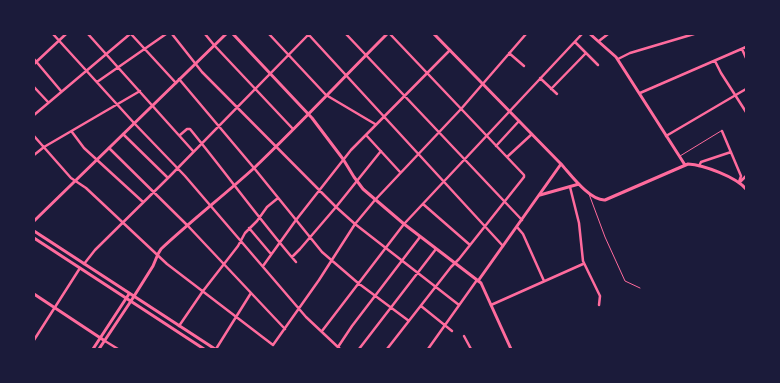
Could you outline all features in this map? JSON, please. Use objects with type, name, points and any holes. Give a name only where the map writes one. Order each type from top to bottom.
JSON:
[{"type":"main road","points":[[34,221],[226,34]]},
{"type":"main road","points":[[233,34],[309,114],[357,181],[375,200],[482,284],[511,349]]},
{"type":"main road","points":[[99,349],[134,297],[161,249],[254,168],[388,34]]},
{"type":"main road","points":[[434,34],[562,164],[579,184],[597,199],[603,200],[691,164],[727,176],[739,182],[746,189]]},
{"type":"main road","points":[[590,34],[618,59],[685,165]]},
{"type":"main road","points":[[478,280],[562,164]]},
{"type":"main road","points":[[540,194],[579,184]]},
{"type":"main road","points":[[34,231],[216,349]]},
{"type":"main road","points":[[34,238],[204,349]]},
{"type":"main road","points":[[34,294],[105,340]]},
{"type":"main road","points":[[93,349],[129,294]]},
{"type":"street","points":[[52,34],[178,168],[299,308],[340,348],[352,326],[420,237]]},
{"type":"street","points":[[61,91],[34,62],[66,34]]},
{"type":"street","points":[[88,34],[193,151]]},
{"type":"street","points":[[34,115],[131,34],[146,48],[176,83]]},
{"type":"street","points":[[97,82],[166,34]]},
{"type":"street","points":[[172,34],[195,64],[355,224],[459,305]]},
{"type":"street","points":[[205,34],[293,129]]},
{"type":"street","points":[[269,34],[326,95],[376,125]]},
{"type":"street","points":[[84,264],[95,250],[309,34],[503,246]]},
{"type":"street","points":[[346,34],[522,220]]},
{"type":"street","points":[[387,349],[524,178],[524,175],[388,34]]},
{"type":"street","points":[[34,136],[75,181],[86,188],[167,264],[273,346],[355,224],[400,172],[461,109],[526,34]]},
{"type":"street","points":[[322,331],[404,224],[582,34]]},
{"type":"street","points":[[599,41],[608,34]]},
{"type":"street","points":[[618,59],[630,53],[692,34]]},
{"type":"street","points":[[575,42],[598,65]]},
{"type":"street","points":[[639,94],[746,48]]},
{"type":"street","points":[[742,49],[746,58]]},
{"type":"street","points":[[264,266],[279,243],[343,159],[450,50]]},
{"type":"street","points":[[510,53],[524,66]]},
{"type":"street","points":[[551,89],[586,53]]},
{"type":"street","points":[[715,61],[746,112]]},
{"type":"street","points":[[540,78],[557,94]]},
{"type":"street","points":[[180,79],[322,252],[358,283],[409,321]]},
{"type":"street","points":[[34,87],[48,102]]},
{"type":"street","points":[[666,136],[746,89]]},
{"type":"street","points":[[34,156],[44,147],[140,91]]},
{"type":"street","points":[[496,146],[519,121]]},
{"type":"street","points":[[180,135],[187,128],[190,128],[279,243],[296,262]]},
{"type":"street","points":[[71,131],[81,146],[143,202]]},
{"type":"street","points":[[722,131],[741,176],[739,182]]},
{"type":"street","points":[[124,134],[168,178]]},
{"type":"street","points":[[506,157],[532,134]]},
{"type":"street","points":[[366,135],[400,172]]},
{"type":"street","points":[[109,148],[224,263],[285,329]]},
{"type":"street","points":[[292,257],[381,152]]},
{"type":"street","points":[[699,166],[701,162],[731,152]]},
{"type":"street","points":[[739,182],[746,176]]},
{"type":"street","points":[[570,187],[579,223],[584,264],[600,296],[599,305]]},
{"type":"street","points":[[179,326],[202,292],[238,246],[249,228],[260,218],[267,207],[278,198]]},
{"type":"street","points":[[422,204],[470,245]]},
{"type":"street","points":[[517,227],[523,234],[544,281]]},
{"type":"street","points":[[249,228],[272,254]]},
{"type":"street","points":[[359,349],[436,249]]},
{"type":"street","points":[[491,305],[584,264]]},
{"type":"street","points":[[34,340],[80,268]]},
{"type":"street","points":[[428,349],[478,280]]},
{"type":"street","points":[[216,349],[251,293]]},
{"type":"street","points":[[421,306],[452,331]]},
{"type":"street","points":[[464,336],[471,349]]},
{"type":"street","points":[[105,340],[118,349]]},
{"type":"lane","points":[[679,156],[722,131]]},
{"type":"lane","points":[[588,193],[625,281],[640,288]]}]
